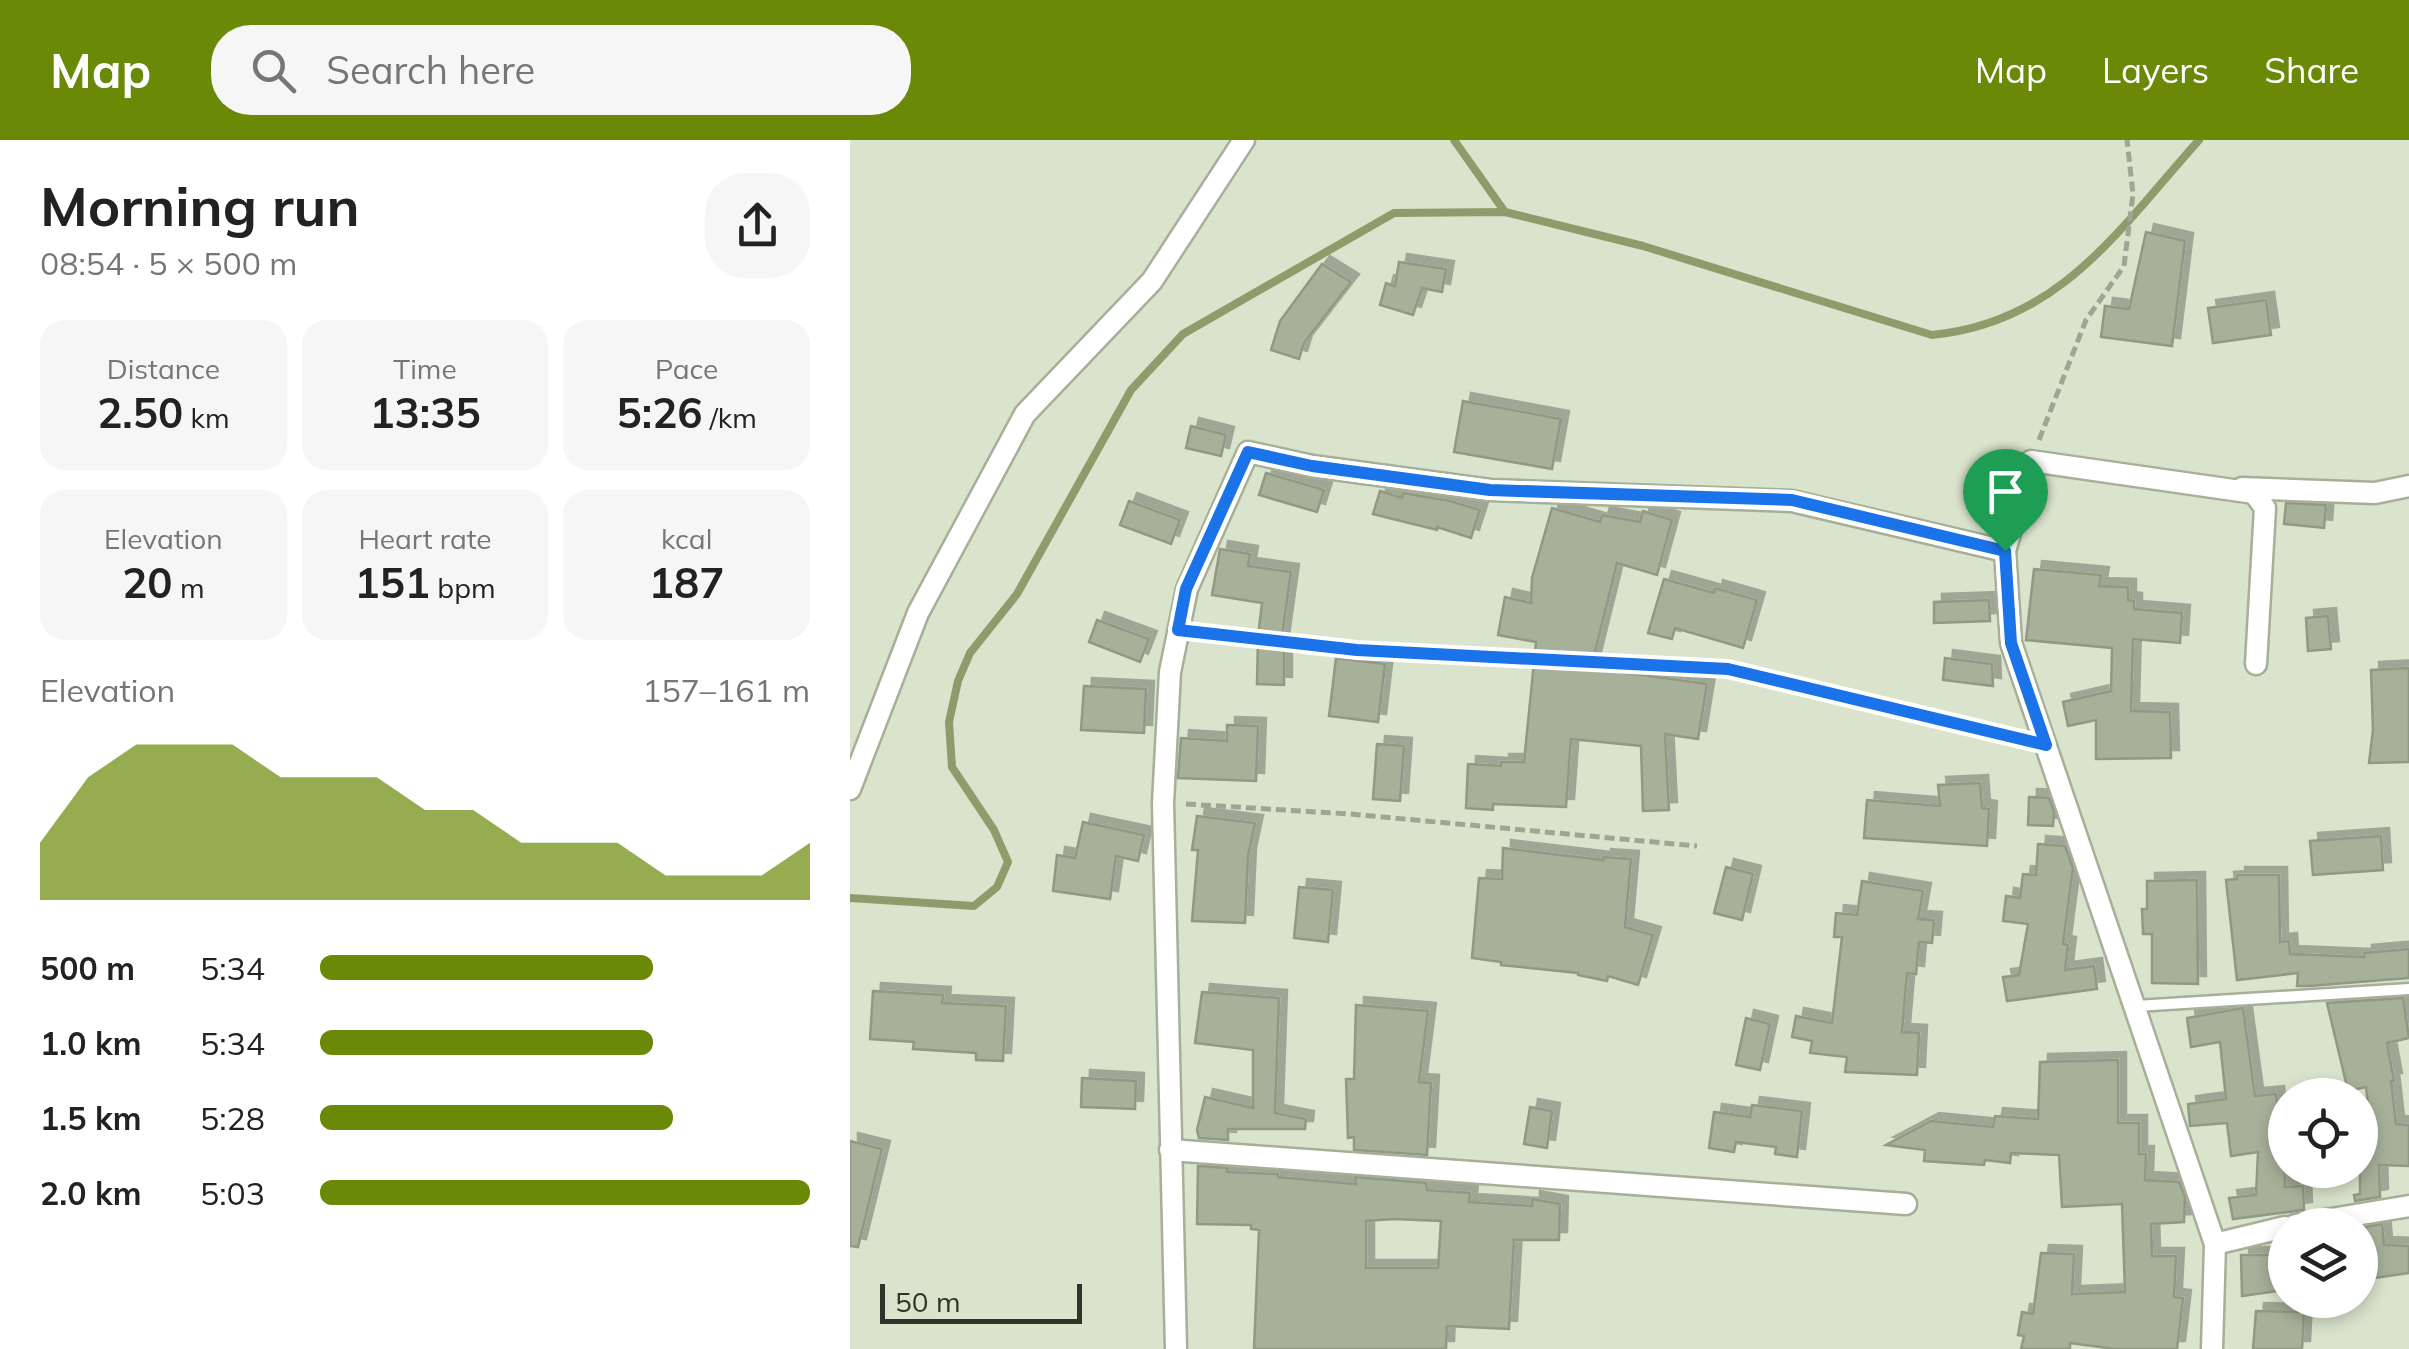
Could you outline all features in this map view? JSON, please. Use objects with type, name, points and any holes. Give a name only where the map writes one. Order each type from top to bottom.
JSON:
[{"type":"street","points":[[850,790],[918,613],[1025,414],[1152,281],[1244,140]]},
{"type":"street","points":[[1176,1349],[1162,803],[1170,672],[1186,589],[1248,452],[1312,466],[1490,490],[1792,500],[2005,551]]},
{"type":"street","points":[[2212,1349],[2215,1244],[2011,643],[2005,551],[2031,461],[2254,493],[2265,508],[2256,664]]},
{"type":"street","points":[[2217,488],[2375,493],[2409,486]]},
{"type":"street","points":[[1170,1150],[1906,1204]]},
{"type":"street","points":[[2378,1211],[2409,1206]]},
{"type":"street","points":[[2215,1244],[2268,1231]]},
{"type":"lane","points":[[2136,1006],[2409,989]]},
{"type":"path","points":[[2031,461],[2086,320],[2124,266],[2132,194],[2128,140]]},
{"type":"path","points":[[1178,630],[1357,650],[1728,669],[2046,745]]},
{"type":"path","points":[[1162,803],[1350,814],[1697,846]]},
{"type":"building","points":[[2146,232],[2185,241],[2172,346],[2101,337],[2105,306],[2129,309]]},
{"type":"building","points":[[1399,262],[1446,269],[1442,292],[1422,288],[1413,315],[1380,305],[1386,283],[1395,286]]},
{"type":"building","points":[[1322,264],[1351,282],[1304,343],[1299,359],[1271,350],[1280,321]]},
{"type":"building","points":[[2266,300],[2271,335],[2213,343],[2208,308]]},
{"type":"building","points":[[1463,401],[1561,419],[1552,469],[1454,452]]},
{"type":"building","points":[[1191,426],[1226,435],[1221,456],[1186,448]]},
{"type":"building","points":[[1266,473],[1324,490],[1317,512],[1259,495]]},
{"type":"building","points":[[1380,491],[1402,498],[1403,493],[1450,501],[1480,510],[1471,538],[1373,514]]},
{"type":"building","points":[[1129,501],[1180,520],[1171,544],[1120,525]]},
{"type":"building","points":[[2286,503],[2326,505],[2324,528],[2284,524]]},
{"type":"building","points":[[1552,508],[1600,522],[1602,515],[1640,522],[1643,511],[1672,520],[1657,575],[1617,563],[1591,668],[1707,684],[1698,739],[1665,734],[1669,810],[1643,811],[1641,746],[1571,739],[1566,807],[1493,804],[1493,810],[1466,808],[1468,764],[1501,766],[1501,762],[1524,762],[1536,642],[1498,635],[1505,597],[1531,603],[1532,578]]},
{"type":"building","points":[[1220,549],[1250,554],[1248,566],[1291,572],[1281,643],[1284,685],[1257,684],[1262,603],[1212,595]]},
{"type":"building","points":[[2034,569],[2101,575],[2099,586],[2128,587],[2128,600],[2134,601],[2134,609],[2182,613],[2180,643],[2133,639],[2131,711],[2170,712],[2171,758],[2096,759],[2096,720],[2068,726],[2063,702],[2111,691],[2112,648],[2026,640]]},
{"type":"building","points":[[1664,579],[1757,600],[1743,648],[1675,628],[1672,639],[1648,633]]},
{"type":"building","points":[[1989,600],[1990,621],[1934,623],[1934,602]]},
{"type":"building","points":[[2328,616],[2331,649],[2308,651],[2306,618]]},
{"type":"building","points":[[1097,620],[1149,639],[1140,662],[1089,642]]},
{"type":"building","points":[[1336,658],[1385,664],[1378,722],[1329,716]]},
{"type":"building","points":[[1945,658],[1992,664],[1993,686],[1943,680]]},
{"type":"building","points":[[2409,668],[2409,762],[2369,763],[2373,730],[2371,670]]},
{"type":"building","points":[[1084,686],[1146,689],[1144,733],[1081,730]]},
{"type":"building","points":[[1227,725],[1258,726],[1256,781],[1178,778],[1181,738],[1227,741]]},
{"type":"building","points":[[1377,744],[1404,746],[1400,801],[1373,799]]},
{"type":"building","points":[[1980,783],[1982,808],[1989,809],[1987,846],[1864,838],[1867,800],[1940,806],[1938,785]]},
{"type":"building","points":[[2029,797],[2049,798],[2054,811],[2053,826],[2028,825]]},
{"type":"building","points":[[1197,816],[1255,823],[1248,856],[1245,923],[1192,921],[1198,850],[1192,850]]},
{"type":"building","points":[[1083,822],[1144,835],[1138,861],[1116,856],[1110,899],[1053,891],[1057,855],[1075,858]]},
{"type":"building","points":[[2381,836],[2383,870],[2313,875],[2310,841]]},
{"type":"building","points":[[2038,844],[2065,846],[2073,868],[2063,944],[2068,945],[2065,970],[2094,966],[2097,989],[2007,1001],[2003,977],[2019,975],[2028,924],[2003,921],[2006,896],[2020,898],[2023,874],[2036,875]]},
{"type":"building","points":[[1503,848],[1603,860],[1631,859],[1625,927],[1653,935],[1638,985],[1608,976],[1607,981],[1578,973],[1472,958],[1479,878],[1502,879]]},
{"type":"building","points":[[1726,867],[1753,874],[1742,920],[1714,913]]},
{"type":"building","points":[[2237,875],[2279,875],[2280,942],[2289,941],[2290,954],[2364,957],[2364,953],[2409,949],[2409,978],[2309,986],[2297,986],[2298,973],[2237,980],[2226,880],[2237,879]]},
{"type":"building","points":[[2197,880],[2198,984],[2152,983],[2152,934],[2143,934],[2147,881]]},
{"type":"building","points":[[1862,881],[1923,891],[1918,919],[1934,920],[1932,943],[1919,942],[1916,974],[1907,973],[1902,1032],[1919,1033],[1917,1075],[1845,1072],[1847,1057],[1810,1053],[1812,1041],[1792,1037],[1796,1016],[1832,1023],[1842,937],[1834,937],[1836,913],[1857,915]]},
{"type":"building","points":[[1299,887],[1333,890],[1328,942],[1294,938]]},
{"type":"building","points":[[873,991],[943,995],[942,1003],[1006,1006],[1003,1061],[976,1060],[976,1053],[913,1049],[914,1042],[870,1039]]},
{"type":"building","points":[[1202,992],[1279,998],[1275,1113],[1306,1119],[1305,1129],[1228,1129],[1228,1140],[1199,1138],[1197,1130],[1205,1097],[1253,1108],[1253,1050],[1195,1043]]},
{"type":"building","points":[[2403,998],[2409,1038],[2387,1043],[2396,1124],[2409,1125],[2409,1166],[2379,1165],[2380,1197],[2355,1201],[2354,1195],[2360,1194],[2360,1188],[2378,1188],[2378,1078],[2345,1078],[2327,1003]]},
{"type":"building","points":[[1356,1005],[1428,1011],[1419,1082],[1431,1083],[1427,1155],[1354,1150],[1354,1137],[1348,1138],[1346,1079],[1354,1079]]},
{"type":"building","points":[[2243,1008],[2255,1096],[2268,1095],[2268,1188],[2303,1188],[2304,1208],[2268,1208],[2268,1215],[2233,1219],[2229,1198],[2256,1195],[2258,1152],[2231,1156],[2227,1123],[2190,1126],[2188,1104],[2226,1099],[2220,1042],[2191,1047],[2187,1018]]},
{"type":"building","points":[[1746,1018],[1770,1024],[1760,1070],[1736,1065]]},
{"type":"building","points":[[2118,1060],[2118,1123],[2139,1123],[2139,1154],[2146,1154],[2145,1180],[2179,1182],[2185,1197],[2184,1222],[2151,1224],[2152,1256],[2176,1256],[2174,1297],[2183,1298],[2177,1349],[2115,1349],[2070,1343],[2070,1349],[2021,1349],[2024,1336],[2018,1335],[2022,1312],[2033,1314],[2041,1253],[2074,1254],[2072,1294],[2125,1292],[2122,1204],[2062,1207],[2059,1155],[2011,1153],[2010,1163],[1985,1160],[1984,1165],[1924,1161],[1925,1150],[1886,1145],[1931,1121],[1993,1127],[1995,1116],[2038,1119],[2040,1062]]},
{"type":"building","points":[[1082,1078],[1136,1081],[1135,1109],[1081,1107]]},
{"type":"building","points":[[1752,1105],[1802,1111],[1797,1157],[1775,1154],[1776,1147],[1736,1142],[1734,1152],[1709,1148],[1714,1112],[1750,1117]]},
{"type":"building","points":[[1530,1107],[1552,1111],[1547,1148],[1524,1144]]},
{"type":"building","points":[[850,1141],[882,1149],[858,1247],[850,1246]]},
{"type":"building","points":[[1198,1166],[1356,1184],[1355,1177],[1426,1183],[1427,1190],[1470,1193],[1469,1202],[1532,1206],[1532,1199],[1560,1204],[1559,1240],[1514,1240],[1509,1329],[1447,1326],[1446,1349],[1254,1349],[1259,1230],[1251,1229],[1251,1225],[1197,1224]],"holes":[[[1366,1221],[1441,1221],[1438,1268],[1366,1268]]]},
{"type":"building","points":[[2382,1224],[2384,1245],[2409,1246],[2409,1273],[2378,1277],[2378,1225]]},
{"type":"building","points":[[2241,1255],[2268,1255],[2268,1292],[2242,1296]]},
{"type":"building","points":[[2256,1311],[2268,1311],[2268,1318],[2304,1318],[2302,1349],[2253,1349]]},
{"type":"waterway","points":[[1454,140],[1505,212]]},
{"type":"waterway","points":[[850,898],[974,906],[997,887],[1008,862],[994,830],[952,767],[949,722],[958,681],[970,653],[1017,594],[1131,390],[1183,334],[1394,213],[1505,212],[1643,246],[1932,335],[1977,327],[2017,312],[2052,291],[2114,237],[2199,140]]},
{"type":"route","points":[[1248,452],[1312,466],[1490,490],[1792,500],[2005,551],[2011,643],[2046,745],[1728,669],[1357,650],[1178,630],[1186,589],[1248,452]]}]
